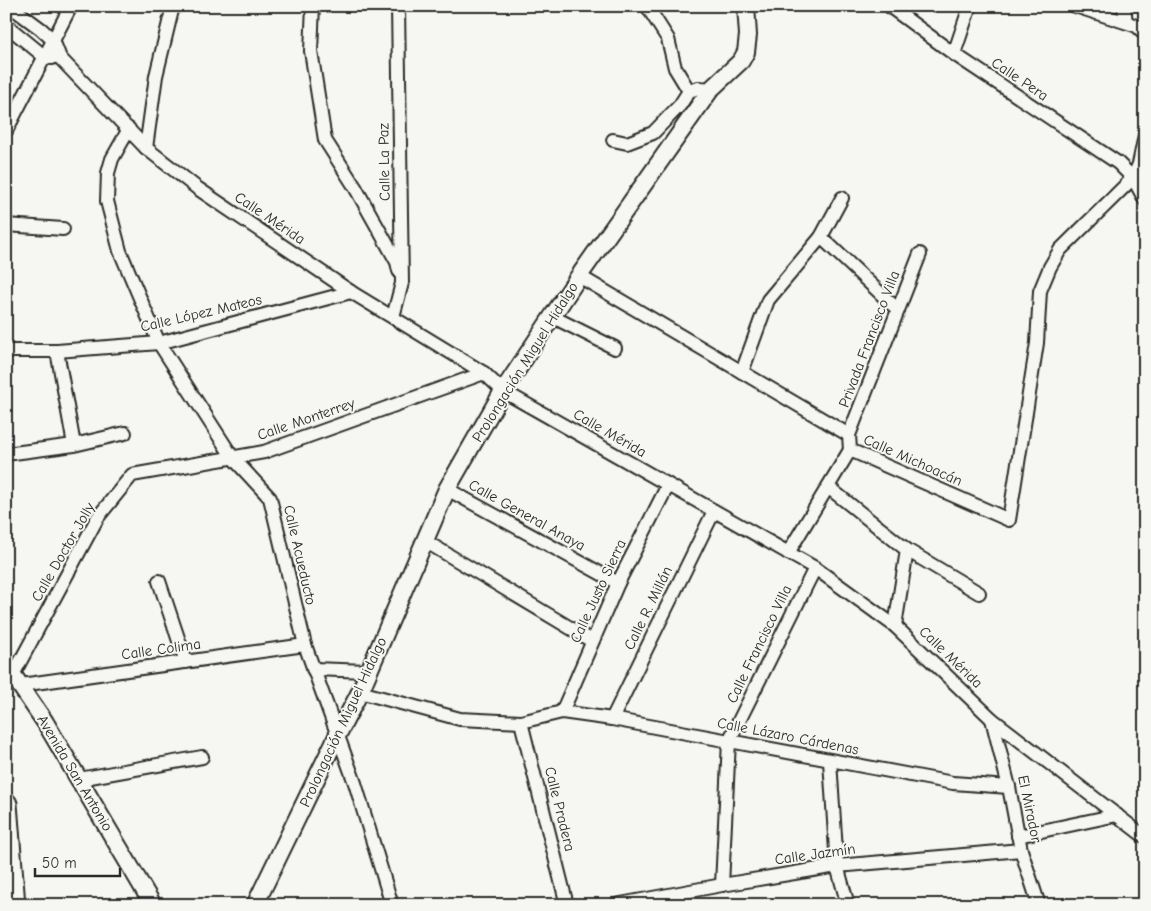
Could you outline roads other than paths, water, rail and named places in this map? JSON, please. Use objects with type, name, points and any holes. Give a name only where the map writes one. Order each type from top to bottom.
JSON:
[{"type":"main road","points":[[6,804],[14,905]]},
{"type":"street","name":"Calle Mérida","points":[[10,6],[53,40],[60,58],[130,129],[146,148],[197,188],[351,292],[484,374],[503,391],[815,568],[895,626],[992,719],[1145,837]]},
{"type":"street","points":[[6,131],[71,6]]},
{"type":"street","points":[[146,148],[156,76],[174,6]]},
{"type":"street","points":[[313,6],[311,51],[326,140],[397,262],[402,283]]},
{"type":"street","name":"Calle La Paz","points":[[393,317],[402,283],[398,6]]},
{"type":"street","points":[[647,6],[668,39],[675,68],[689,91]]},
{"type":"street","name":"Prolongación Miguel Hidalgo","points":[[255,905],[360,692],[447,489],[503,391],[579,276],[711,89],[741,61],[746,52],[748,35],[746,6]]},
{"type":"street","name":"Calle Pera","points":[[889,6],[954,54],[1118,163],[1133,178],[1145,200]]},
{"type":"street","points":[[954,54],[970,6]]},
{"type":"street","points":[[1075,6],[1137,26],[1145,34]]},
{"type":"street","points":[[1124,6],[1126,22]]},
{"type":"street","points":[[6,25],[45,57],[60,58]]},
{"type":"street","points":[[613,140],[627,143],[653,133],[680,105],[689,91],[698,88],[711,89]]},
{"type":"street","name":"Calle Acueducto","points":[[130,129],[112,160],[108,173],[107,201],[120,251],[159,343],[233,458],[270,498],[305,645],[355,783],[392,905]]},
{"type":"street","points":[[1133,178],[1139,164],[1145,135]]},
{"type":"street","name":"Calle Michoacán","points":[[579,276],[849,435],[850,450],[1009,520],[1037,343],[1040,291],[1050,267],[1060,250],[1133,178]]},
{"type":"street","points":[[742,372],[768,300],[821,237],[842,198]]},
{"type":"street","points":[[6,225],[63,229]]},
{"type":"street","points":[[821,237],[898,310]]},
{"type":"street","name":"Privada Francisco Villa","points":[[849,435],[920,254]]},
{"type":"street","name":"Calle López Mateos","points":[[6,351],[57,351],[159,343],[351,292]]},
{"type":"street","points":[[552,317],[615,348]]},
{"type":"street","points":[[57,351],[74,445]]},
{"type":"street","name":"Calle Monterrey","points":[[132,475],[264,452],[484,374]]},
{"type":"street","points":[[6,454],[74,445],[125,433]]},
{"type":"street","points":[[788,553],[850,450]]},
{"type":"street","name":"Calle Doctor Jolly","points":[[13,677],[98,517],[132,475]]},
{"type":"street","name":"Calle Justo Sierra","points":[[562,712],[618,583],[668,485]]},
{"type":"street","points":[[828,487],[907,550],[979,593]]},
{"type":"street","name":"Calle General Anaya","points":[[447,489],[618,583]]},
{"type":"street","name":"Calle R. Millán","points":[[612,719],[714,511]]},
{"type":"street","points":[[425,541],[592,641]]},
{"type":"street","points":[[895,626],[907,550]]},
{"type":"street","name":"Calle Francisco Villa","points":[[722,885],[729,741],[815,568]]},
{"type":"street","points":[[159,581],[186,662]]},
{"type":"street","name":"Calle Colima","points":[[13,677],[186,662],[305,645]]},
{"type":"street","points":[[313,669],[368,672]]},
{"type":"street","name":"Avenida San Antonio","points":[[13,677],[45,722],[153,905]]},
{"type":"street","points":[[360,692],[460,719],[521,722],[562,712]]},
{"type":"street","name":"Calle Lázaro Cárdenas","points":[[562,712],[612,719],[954,783],[1009,787]]},
{"type":"street","name":"El Mirador","points":[[992,719],[1009,787],[1021,850],[1039,905]]},
{"type":"street","name":"Calle Pradera","points":[[521,722],[567,905]]},
{"type":"street","points":[[79,780],[202,757]]},
{"type":"street","points":[[830,761],[836,866],[848,905]]},
{"type":"street","points":[[1018,836],[1118,815]]},
{"type":"street","name":"Calle Jazmín","points":[[620,904],[836,866],[1021,850]]}]
